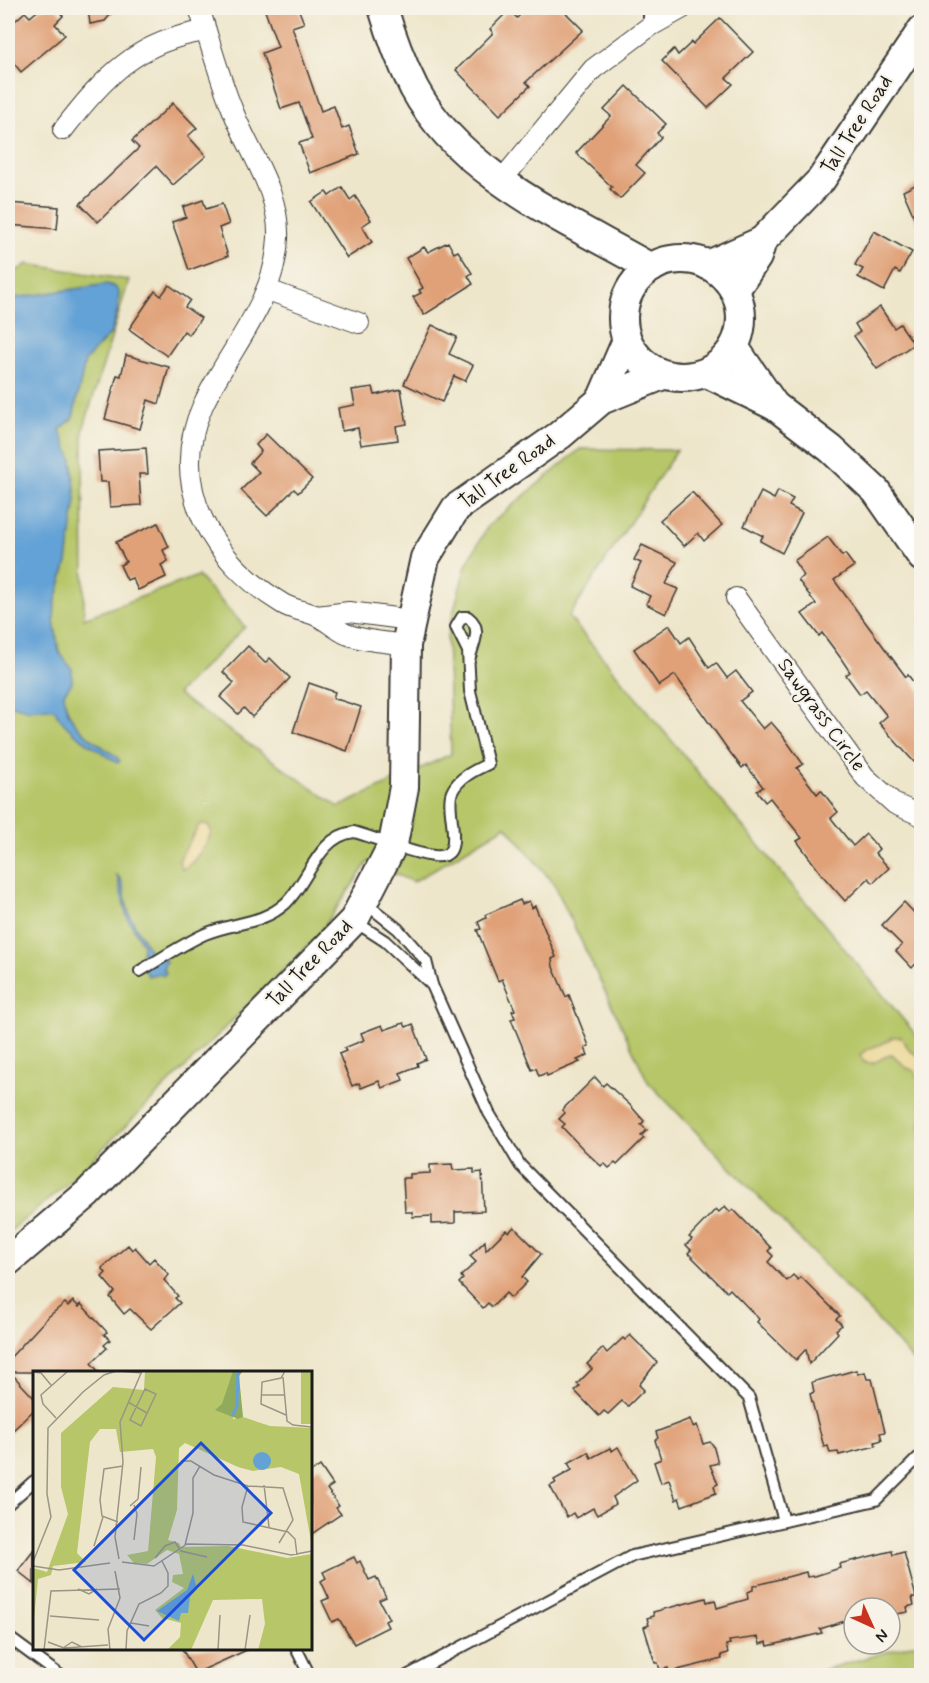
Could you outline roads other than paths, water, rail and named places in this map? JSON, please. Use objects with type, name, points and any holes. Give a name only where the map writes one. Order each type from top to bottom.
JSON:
[{"type":"street","points":[[199,8],[233,112],[272,196],[276,212],[276,260],[268,290],[203,405],[191,447],[191,481],[202,522],[228,559],[247,578],[285,605],[317,616],[349,612],[409,633]]},
{"type":"street","points":[[383,8],[396,50],[415,90],[468,155],[501,181],[651,268]]},
{"type":"street","points":[[501,181],[580,82],[606,57],[649,17],[683,8]]},
{"type":"street","name":"Tall Tree Road","points":[[708,265],[762,241],[821,180],[921,30]]},
{"type":"street","points":[[63,130],[93,92],[130,58],[150,46],[187,33],[206,31]]},
{"type":"street","points":[[602,241],[627,296]]},
{"type":"street","name":"Tall Tree Road","points":[[735,290],[757,257],[762,241]]},
{"type":"street","points":[[679,259],[708,265],[726,278],[735,290],[742,319],[734,347],[725,360],[707,373],[685,378],[663,375],[638,359],[627,340],[623,318],[627,296],[634,283],[651,268],[679,259]]},
{"type":"street","points":[[268,290],[359,323]]},
{"type":"street","name":"Tall Tree Road","points":[[601,400],[627,340]]},
{"type":"street","points":[[734,347],[775,406]]},
{"type":"street","points":[[707,373],[775,406],[831,449],[876,491],[921,557]]},
{"type":"street","name":"Tall Tree Road","points":[[8,1261],[87,1194],[359,911],[393,844],[404,787],[409,633],[425,558],[456,508],[560,435],[601,400],[663,375]]},
{"type":"street","name":"Sawgrass Circle","points":[[736,598],[865,777],[896,804],[921,816]]},
{"type":"lane","points":[[140,970],[207,933],[255,922],[273,913],[288,901],[317,857],[341,835],[354,832],[428,855],[448,854],[454,842],[448,805],[452,793],[462,780],[488,764],[470,691],[468,661]]},
{"type":"lane","points":[[359,911],[407,939],[426,961],[432,985],[489,1113],[520,1165],[749,1398],[784,1521]]},
{"type":"lane","points":[[359,911],[394,951],[432,985]]},
{"type":"lane","points":[[394,951],[407,939]]},
{"type":"lane","points":[[407,1676],[632,1556],[876,1500],[921,1455]]},
{"type":"lane","points":[[8,1504],[33,1482]]},
{"type":"lane","points":[[8,1637],[61,1676]]},
{"type":"lane","points":[[297,1650],[310,1676]]},
{"type":"water","points":[[107,284],[115,287],[119,292],[118,309],[111,333],[85,361],[73,418],[60,430],[72,459],[76,499],[67,562],[55,604],[54,620],[59,652],[72,669],[72,683],[64,693],[69,715],[90,738],[117,757],[120,761],[117,763],[74,733],[55,710],[49,708],[30,710],[8,704],[8,299]]},
{"type":"water","points":[[117,875],[123,886],[130,916],[150,953],[160,952],[166,961],[163,969],[166,973],[163,976],[160,973],[148,976],[141,964],[143,945],[127,917]]}]
